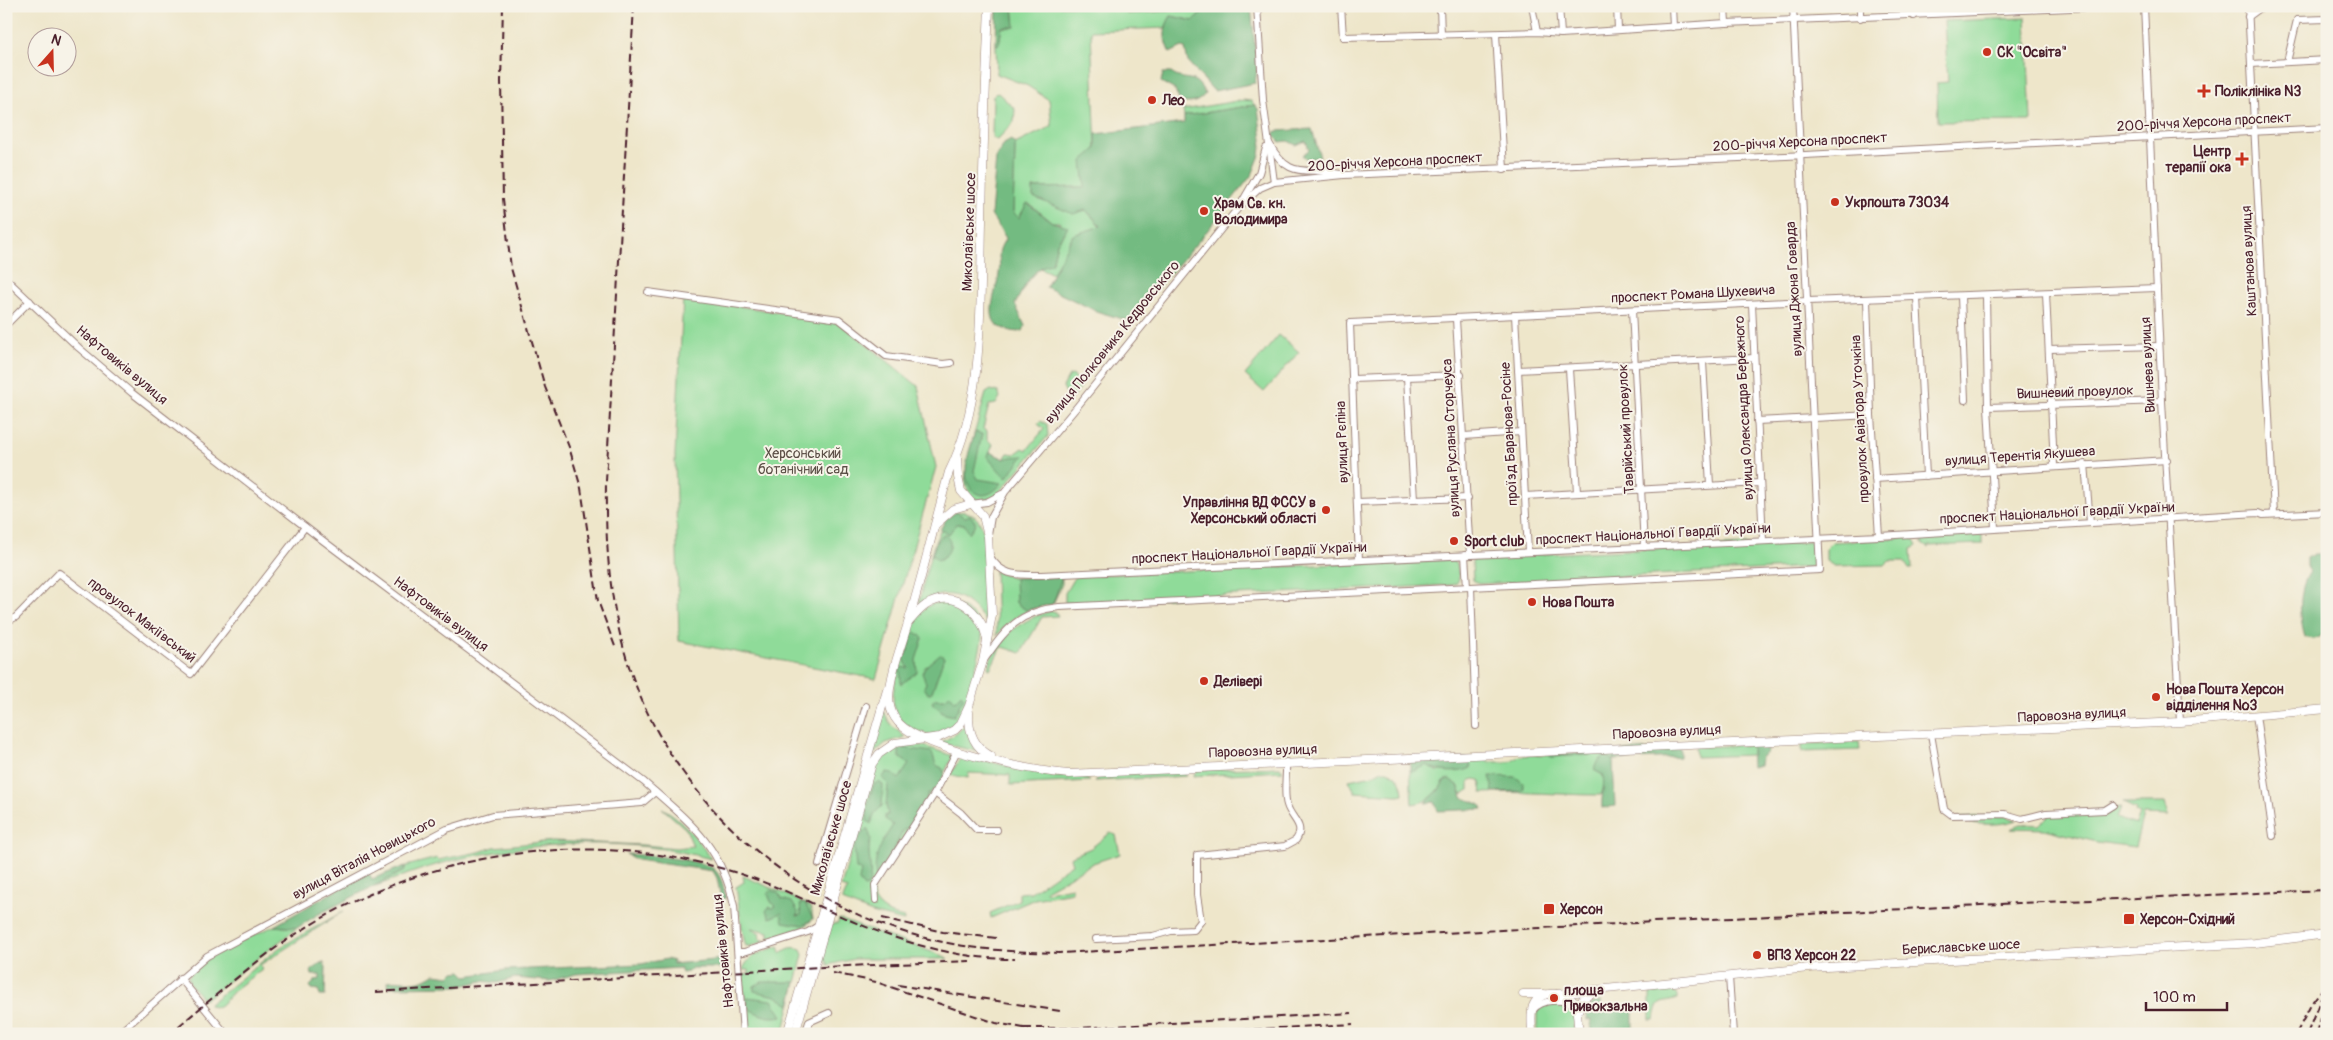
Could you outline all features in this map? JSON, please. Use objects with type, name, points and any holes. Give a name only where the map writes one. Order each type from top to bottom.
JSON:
[{"type":"main road","name":"Миколаївське шосе","points":[[908,624],[949,472],[957,456],[973,388],[979,322],[988,6]]},
{"type":"main road","name":"Миколаївське шосе","points":[[957,456],[959,484],[971,504],[982,516],[988,536],[992,615],[988,642]]},
{"type":"main road","points":[[935,525],[953,509],[971,504]]},
{"type":"main road","points":[[946,599],[967,605],[984,626],[988,642],[969,706],[960,725],[955,730],[940,737],[920,738],[901,726],[890,706],[891,688],[899,650],[908,624],[920,610],[933,602],[946,599]]},
{"type":"main road","name":"Миколаївське шосе","points":[[788,1034],[899,650]]},
{"type":"main road","name":"Паровозна вулиця","points":[[969,706],[969,728],[977,745],[984,753],[1010,763]]},
{"type":"main road","name":"Паровозна вулиця","points":[[920,738],[957,751],[1046,772],[1069,774],[1286,762],[2180,722],[2327,709]]},
{"type":"main road","name":"Миколаївське шосе","points":[[795,1034],[872,764],[890,746],[902,741],[920,738]]},
{"type":"main road","name":"Бериславське шосе","points":[[1532,1014],[1523,994],[1553,994],[1809,968],[2255,943],[2327,934]]},
{"type":"main road","points":[[1578,1011],[1585,996],[1596,990]]},
{"type":"main road","points":[[1532,1034],[1532,1014],[1536,1001],[1553,994],[1572,1000],[1578,1011],[1579,1034]]},
{"type":"street","name":"вулиця Полковника Кедровського","points":[[988,536],[991,517],[1005,492],[1239,208],[1260,188],[1274,182],[1267,139],[1259,59],[1257,6]]},
{"type":"street","points":[[1341,6],[1343,38],[1537,32],[1561,34],[1726,23],[1914,16],[1972,10],[2117,6]]},
{"type":"street","points":[[1440,6],[1441,35]]},
{"type":"street","points":[[1532,6],[1537,32]]},
{"type":"street","points":[[1559,6],[1561,34]]},
{"type":"street","points":[[1617,6],[1618,30]]},
{"type":"street","points":[[1672,6],[1673,27]]},
{"type":"street","points":[[1725,6],[1726,23]]},
{"type":"street","name":"вулиця Джона Говарда","points":[[1469,587],[1820,570],[1793,6]]},
{"type":"street","points":[[1860,6],[1860,18]]},
{"type":"street","points":[[1913,6],[1914,16]]},
{"type":"street","name":"Вишнева вулиця","points":[[2144,6],[2159,346],[2167,460],[2180,722]]},
{"type":"street","name":"Каштанова вулиця","points":[[2248,6],[2256,132],[2274,514]]},
{"type":"street","points":[[2248,17],[2263,6]]},
{"type":"street","points":[[2288,62],[2298,20],[2327,18]]},
{"type":"street","points":[[1496,34],[1504,169]]},
{"type":"street","points":[[2251,64],[2327,60]]},
{"type":"street","name":"200-річчя Херсона проспект","points":[[1274,182],[1344,175],[1800,156],[2327,128]]},
{"type":"street","name":"вулиця Полковника Кедровського","points":[[1267,139],[1280,159],[1296,170],[1303,172],[1330,171],[1344,175]]},
{"type":"street","name":"вулиця Полковника Кедровського","points":[[1239,208],[1259,173],[1266,151],[1267,139]]},
{"type":"street","name":"Нафтовиків вулиця","points":[[6,279],[105,371],[306,527],[655,792],[693,826],[719,860],[734,906],[743,1034]]},
{"type":"street","name":"проспект Романа Шухевича","points":[[1350,323],[1752,304],[2157,288]]},
{"type":"street","points":[[648,292],[839,319],[886,356],[943,364],[951,363]]},
{"type":"street","points":[[2046,293],[2054,466]]},
{"type":"street","points":[[1986,295],[1988,407],[1995,528]]},
{"type":"street","points":[[1960,296],[1965,400]]},
{"type":"street","points":[[1916,297],[1926,476]]},
{"type":"street","name":"провулок Авіатора Уточкіна","points":[[1867,300],[1871,415],[1879,536]]},
{"type":"street","points":[[6,325],[30,301]]},
{"type":"street","name":"вулиця Олександра Бережного","points":[[1752,304],[1762,541]]},
{"type":"street","name":"Таврійський провулок","points":[[1632,310],[1644,547]]},
{"type":"street","name":"проїзд Баранова-Росіне","points":[[1515,315],[1528,552]]},
{"type":"street","name":"вулиця Руслана Сторчеуса","points":[[1456,319],[1468,498],[1467,555],[1469,587]]},
{"type":"street","name":"вулиця Рєпіна","points":[[1350,323],[1358,560]]},
{"type":"street","points":[[2049,349],[2159,346]]},
{"type":"street","points":[[1518,370],[1569,369],[1754,358]]},
{"type":"street","points":[[1702,362],[1710,485]]},
{"type":"street","points":[[1569,369],[1577,492]]},
{"type":"street","points":[[1352,379],[1461,375]]},
{"type":"street","points":[[1407,377],[1414,500]]},
{"type":"street","name":"Вишневий провулок","points":[[1988,407],[2162,401]]},
{"type":"street","points":[[1757,421],[1871,415]]},
{"type":"street","points":[[1464,436],[1521,432]]},
{"type":"street","name":"вулиця Терентія Якушева","points":[[1875,478],[2167,460]]},
{"type":"street","points":[[2085,464],[2090,522]]},
{"type":"street","points":[[1526,496],[1642,488],[1760,483]]},
{"type":"street","name":"вулиця Полковника Кедровського","points":[[971,504],[987,502],[1005,492]]},
{"type":"street","points":[[1356,502],[1468,498]]},
{"type":"street","name":"проспект Національної Гвардії України","points":[[989,555],[996,566],[1008,574],[1029,575],[1879,536],[2258,513],[2327,512]]},
{"type":"street","name":"провулок Макіївський","points":[[6,622],[16,617],[59,573],[191,674],[306,527]]},
{"type":"street","points":[[983,661],[1007,629],[1025,615],[1042,609],[1469,587],[1476,726]]},
{"type":"street","points":[[819,864],[866,706]]},
{"type":"street","points":[[2256,716],[2272,836]]},
{"type":"street","points":[[1931,734],[1944,809],[1952,815],[2005,814],[2022,819],[2046,813],[2105,810],[2113,806]]},
{"type":"street","points":[[876,900],[874,890],[877,881],[935,793],[957,751]]},
{"type":"street","points":[[1096,938],[1153,936],[1171,931],[1194,930],[1201,921],[1197,895],[1197,855],[1285,846],[1296,840],[1300,828],[1287,804],[1286,762]]},
{"type":"street","name":"вулиця Віталія Новицького","points":[[118,1034],[207,956],[429,837],[459,823],[500,814],[642,803],[655,792]]},
{"type":"street","points":[[935,793],[977,830],[997,830]]},
{"type":"street","points":[[738,952],[744,952],[808,932],[818,926]]},
{"type":"street","points":[[1729,976],[1733,1034]]},
{"type":"street","points":[[180,978],[226,1034]]},
{"type":"street","points":[[1532,1014],[1536,1006],[1547,1002],[1568,1002],[1578,1011]]},
{"type":"street","points":[[805,1034],[809,1022],[829,1013]]},
{"type":"green space","points":[[997,6],[1013,6],[1015,27],[1002,27],[999,44],[996,45]]},
{"type":"green space","points":[[1013,6],[1126,6],[1127,14],[1222,7],[1204,11],[1194,21],[1171,16],[1165,28],[1091,31],[1096,149],[1085,187],[1033,188],[1086,210],[1101,227],[1073,235],[1053,274],[1040,268],[1042,265],[1052,264],[1057,243],[1066,230],[1059,222],[1052,222],[1028,203],[1019,218],[1013,212],[1015,144],[1052,126],[1049,100],[1028,86],[997,74],[996,45],[999,44],[1002,27],[1015,27]]},
{"type":"green space","points":[[1222,6],[1251,6],[1257,70],[1255,83],[1214,91],[1188,62],[1185,48],[1182,47],[1170,53],[1165,34],[1166,25],[1171,16],[1193,21],[1204,11]]},
{"type":"green space","name":"СК \"Освіта\"","points":[[2026,18],[2031,121],[1938,122],[1937,83],[1948,82],[1944,21]]},
{"type":"green space","points":[[1163,73],[1171,73],[1181,78],[1193,80],[1201,87],[1205,94],[1194,102],[1180,102],[1175,90],[1161,82]]},
{"type":"green space","points":[[997,92],[1015,109],[1014,122],[997,140],[992,137],[993,96]]},
{"type":"green space","points":[[1243,100],[1251,101],[1255,105],[1184,116],[1183,110]]},
{"type":"green space","points":[[1255,105],[1258,109],[1262,139],[1260,155],[1252,175],[1203,236],[1129,321],[1096,311],[1046,287],[1073,235],[1101,226],[1086,210],[1073,214],[1033,197],[1033,188],[1085,187],[1082,161],[1096,149],[1096,134],[1184,123],[1184,116]]},
{"type":"green space","points":[[1312,129],[1320,157],[1307,159],[1302,155],[1309,150],[1306,141],[1296,145],[1288,141],[1280,142],[1273,135],[1276,131]]},
{"type":"green space","points":[[1011,140],[1015,144],[1013,212],[1019,218],[1027,203],[1052,222],[1068,226],[1057,243],[1052,264],[1045,265],[1034,273],[1015,304],[1025,326],[1023,331],[1018,332],[998,326],[992,313],[1000,268],[999,253],[1006,238],[991,215],[996,158],[1004,144]]},
{"type":"green space","name":"Херсонський ботанічний сад","points":[[683,298],[838,321],[918,386],[936,467],[876,679],[679,641],[675,455]]},
{"type":"green space","points":[[1279,335],[1299,352],[1264,392],[1245,375]]},
{"type":"green space","points":[[1073,375],[1081,384],[1080,389],[1070,400],[1063,387],[1069,376]]},
{"type":"green space","points":[[991,390],[998,392],[1000,397],[996,404],[989,405],[983,429],[987,431],[987,440],[993,444],[990,452],[1004,459],[1008,453],[1015,454],[1023,448],[1027,450],[1044,429],[1038,424],[1040,421],[1047,424],[1048,436],[997,495],[980,501],[969,492],[965,479],[969,452],[986,393]]},
{"type":"green space","points":[[975,432],[982,434],[974,471],[978,479],[1002,483],[989,494],[982,495],[972,490],[966,476],[967,458]]},
{"type":"green space","points":[[990,452],[1004,459],[1024,456],[1006,478],[987,457]]},
{"type":"green space","points":[[956,512],[967,512],[975,517],[984,534],[987,623],[966,601],[952,595],[935,596],[918,605],[936,540],[948,518]]},
{"type":"green space","points":[[956,512],[965,517],[970,515],[976,523],[969,533],[964,524],[956,524],[949,534],[940,530],[946,519]]},
{"type":"green space","points":[[1982,534],[1982,544],[1928,546],[1928,548],[1922,544],[1922,541],[1927,536]]},
{"type":"green space","points":[[943,535],[947,535],[950,546],[948,553],[938,560],[932,555],[937,540]]},
{"type":"green space","points":[[1912,537],[1917,546],[1911,549],[1912,569],[1909,569],[1904,561],[1889,561],[1885,565],[1834,566],[1826,561],[1826,548],[1832,542]]},
{"type":"green space","points":[[1810,542],[1815,547],[1816,556],[1815,562],[1810,567],[1478,584],[1473,580],[1472,561],[1477,557]]},
{"type":"green space","points":[[2315,554],[2327,554],[2327,632],[2312,639],[2305,637],[2301,603],[2303,586],[2310,572],[2307,569],[2307,558]]},
{"type":"green space","points":[[1450,559],[1457,563],[1459,579],[1457,583],[1452,585],[1065,603],[1065,593],[1075,576]]},
{"type":"green space","points":[[995,571],[1012,578],[1062,577],[1062,584],[1053,604],[1021,614],[1008,623],[997,636]]},
{"type":"green space","points":[[1062,577],[1053,604],[1026,610],[1016,603],[1015,578]]},
{"type":"green space","points":[[951,602],[966,610],[978,621],[982,638],[978,661],[960,716],[946,730],[925,734],[907,725],[900,718],[895,710],[893,693],[909,633],[915,619],[925,608],[932,604]]},
{"type":"green space","points":[[1052,611],[1056,612],[1058,616],[1042,617],[1021,653],[1003,647],[990,669],[988,668],[991,657],[1003,639],[1031,618]]},
{"type":"green space","points":[[916,632],[923,638],[916,660],[917,672],[901,684],[900,667],[908,668],[904,658],[910,646],[911,633]]},
{"type":"green space","points":[[940,654],[944,657],[932,692],[928,694],[924,687],[926,683],[922,673],[925,667]]},
{"type":"green space","points":[[950,694],[955,701],[961,694],[964,697],[954,716],[945,714],[932,703],[934,699],[946,699]]},
{"type":"green space","points":[[884,712],[891,725],[905,737],[886,743],[871,756]]},
{"type":"green space","points":[[964,726],[976,751],[940,743],[956,734]]},
{"type":"green space","points":[[1859,742],[1860,750],[1802,752],[1802,744]]},
{"type":"green space","points":[[905,745],[924,746],[953,756],[937,787],[873,883],[874,897],[880,907],[891,914],[904,918],[904,921],[872,913],[842,901],[847,889],[841,887],[875,767],[887,752]]},
{"type":"green space","points":[[1751,745],[1751,755],[1696,757],[1695,747]]},
{"type":"green space","points":[[1751,745],[1767,745],[1768,752],[1761,757],[1760,765],[1752,767]]},
{"type":"green space","points":[[904,748],[932,752],[936,765],[942,768],[945,774],[937,787],[928,794],[925,804],[909,827],[903,831],[888,861],[876,878],[877,856],[882,843],[893,825],[885,819],[885,815],[888,815],[886,805],[888,784],[882,778],[887,772],[892,773],[899,779],[909,764],[899,757],[899,750]]},
{"type":"green space","points":[[1680,748],[1680,757],[1613,760],[1617,753],[1550,757],[1550,754]]},
{"type":"green space","points":[[1617,753],[1613,760],[1610,758],[1594,770],[1603,775],[1605,784],[1601,795],[1512,792],[1482,793],[1480,780],[1474,779],[1469,781],[1469,790],[1462,794],[1458,785],[1445,780],[1432,797],[1423,802],[1412,804],[1410,771],[1428,765],[1436,771],[1460,771],[1469,758],[1488,757],[1488,762],[1511,762],[1519,756],[1550,754],[1551,757]]},
{"type":"green space","points":[[964,756],[1055,777],[1084,776],[1090,781],[1010,785],[1010,775],[969,773],[968,778],[950,775]]},
{"type":"green space","points":[[1604,756],[1613,760],[1615,806],[1602,808],[1603,775],[1594,770],[1596,764]]},
{"type":"green space","points":[[1469,758],[1471,768],[1466,770],[1449,772],[1437,770],[1427,765],[1410,771],[1410,762]]},
{"type":"green space","points":[[1280,767],[1283,771],[1193,776],[1197,770]]},
{"type":"green space","points":[[1382,770],[1395,775],[1400,781],[1403,794],[1355,792],[1349,780],[1373,775]]},
{"type":"green space","points":[[1184,772],[1187,776],[1095,781],[1101,775]]},
{"type":"green space","points":[[1490,776],[1516,777],[1523,783],[1524,789],[1521,791],[1493,792]]},
{"type":"green space","points":[[1449,779],[1458,785],[1462,797],[1481,805],[1483,809],[1438,811],[1435,802],[1425,803],[1438,791],[1445,780]]},
{"type":"green space","points":[[879,782],[883,785],[882,806],[875,813],[871,824],[867,821],[867,807],[874,784]]},
{"type":"green space","points":[[2123,803],[2164,803],[2168,816],[2143,815],[2135,847],[2097,842],[2044,829],[2011,828],[2021,824],[2039,825],[2050,814],[2109,810],[2121,807],[2117,818],[2135,825],[2139,814],[2135,812],[2136,809]]},
{"type":"green space","points":[[662,808],[683,824],[711,859],[647,847],[614,844],[548,846],[515,849],[451,861],[419,870],[368,889],[404,871],[406,866],[437,858],[438,860],[479,852],[494,847],[553,841],[643,845],[677,848],[693,846],[686,829]]},
{"type":"green space","points":[[2004,816],[2017,820],[1996,824],[1981,824],[1960,821],[1959,817]]},
{"type":"green space","points":[[866,829],[868,829],[871,839],[869,851],[871,874],[868,886],[864,887],[859,881],[861,870],[856,869],[855,848]]},
{"type":"green space","points":[[1110,833],[1116,835],[1120,854],[1093,863],[1046,890],[1047,892],[1072,887],[1072,892],[1035,899],[991,918],[990,913],[1019,900],[1019,893],[1031,892],[1072,864],[1070,857],[1091,848]]},
{"type":"green space","points":[[626,854],[673,858],[708,866],[719,875],[726,898],[721,899],[717,878],[713,871],[637,860]]},
{"type":"green space","points":[[405,866],[404,871],[317,915],[297,928],[274,926],[368,872],[372,879]]},
{"type":"green space","points":[[743,876],[811,907],[813,919],[803,928],[769,938],[769,932],[751,928],[760,933],[761,940],[766,940],[752,946],[746,946],[736,887],[744,882]]},
{"type":"green space","points":[[771,890],[778,893],[782,899],[792,902],[798,912],[797,916],[801,915],[800,904],[805,903],[813,919],[803,925],[783,922],[781,913],[770,918],[766,911],[769,907],[773,908],[776,906],[771,902],[768,894]]},
{"type":"green space","points":[[344,911],[260,965],[262,969],[237,988],[218,1008],[210,1006],[209,1004],[279,948]]},
{"type":"green space","points":[[839,919],[948,959],[854,959],[828,965],[827,961],[822,959],[831,925],[838,923]]},
{"type":"green space","points":[[274,926],[297,928],[204,1000],[190,984],[188,977],[196,968],[216,953]]},
{"type":"green space","points":[[779,946],[781,953],[795,948],[801,949],[803,955],[783,1034],[748,1034],[742,975],[749,974],[749,970],[743,970],[748,961],[753,957]]},
{"type":"green space","points":[[667,959],[673,961],[673,964],[724,959],[727,960],[729,965],[727,968],[692,968],[688,972],[682,973],[680,968],[576,974],[550,981],[515,978],[497,983],[482,981],[461,986],[389,987],[387,981],[415,982],[434,974],[450,976],[454,972],[461,971],[466,976],[506,970],[641,964]]},
{"type":"green space","points":[[323,962],[326,967],[325,996],[320,996],[318,990],[312,989],[310,986],[320,979],[320,975],[312,975],[311,970]]},
{"type":"green space","points":[[762,982],[796,982],[790,1005],[776,996],[754,991],[754,986]]},
{"type":"green space","points":[[1670,990],[1677,995],[1677,999],[1660,1004],[1656,1009],[1654,1020],[1650,1020],[1650,993]]},
{"type":"green space","points":[[747,997],[772,1000],[782,1016],[772,1017],[756,1013],[747,1008]]},
{"type":"green space","points":[[1601,1002],[1602,1009],[1633,1006],[1633,1034],[1592,1034],[1591,1020],[1587,1020],[1587,1011],[1593,1003]]},
{"type":"green space","points":[[1564,1004],[1573,1008],[1575,1034],[1537,1034],[1537,1010],[1543,1005]]},
{"type":"railway","points":[[503,6],[501,81],[503,199],[511,268],[545,387],[569,447],[581,488],[598,601],[616,649]]},
{"type":"railway","points":[[634,6],[606,481],[610,581],[619,630],[633,678],[654,726],[682,770],[715,811],[753,848],[795,880],[840,906],[888,927],[938,941],[1013,951],[1059,953],[2019,903],[2327,890]]},
{"type":"railway","points":[[169,1034],[269,953],[338,910],[394,884],[453,866],[514,854],[575,850],[637,852],[698,862],[758,880],[859,924],[902,940],[969,956],[1015,959]]},
{"type":"railway","points":[[882,918],[943,932],[996,938]]},
{"type":"railway","points":[[376,992],[799,968],[970,961]]},
{"type":"railway","points":[[833,973],[876,982],[996,1023],[1029,1029]]},
{"type":"railway","points":[[2296,1034],[2313,1001],[2327,983]]},
{"type":"railway","points":[[898,985],[1060,1011]]},
{"type":"railway","points":[[2307,1034],[2321,998]]},
{"type":"railway","points":[[2317,1034],[2323,1009]]},
{"type":"railway","points":[[1024,1028],[1080,1028],[1352,1013]]},
{"type":"railway","points":[[1170,1034],[1353,1024]]},
{"type":"place","name":"СК \"Освіта\"","points":[[1987,52]]},
{"type":"place","name":"Поліклініка N3","points":[[2204,91]]},
{"type":"place","name":"Лео","points":[[1152,100]]},
{"type":"place","name":"Центр терапії ока","points":[[2242,159]]},
{"type":"place","name":"Укрпошта 73034","points":[[1835,202]]},
{"type":"place","name":"Храм Св. кн. Володимира","points":[[1204,211]]},
{"type":"place","name":"Управління ВД ФССУ в Херсонський області","points":[[1326,510]]},
{"type":"place","name":"Sport club","points":[[1454,541]]},
{"type":"place","name":"Нова Пошта","points":[[1532,602]]},
{"type":"place","name":"Делівері","points":[[1204,681]]},
{"type":"place","name":"Нова Пошта Херсон відділення №3","points":[[2156,697]]},
{"type":"place","name":"Херсон","points":[[1549,909]]},
{"type":"place","name":"Херсон-Східний","points":[[2129,919]]},
{"type":"place","name":"ВПЗ Херсон 22","points":[[1757,955]]},
{"type":"place","name":"площа Привокзальна","points":[[1554,998]]}]
